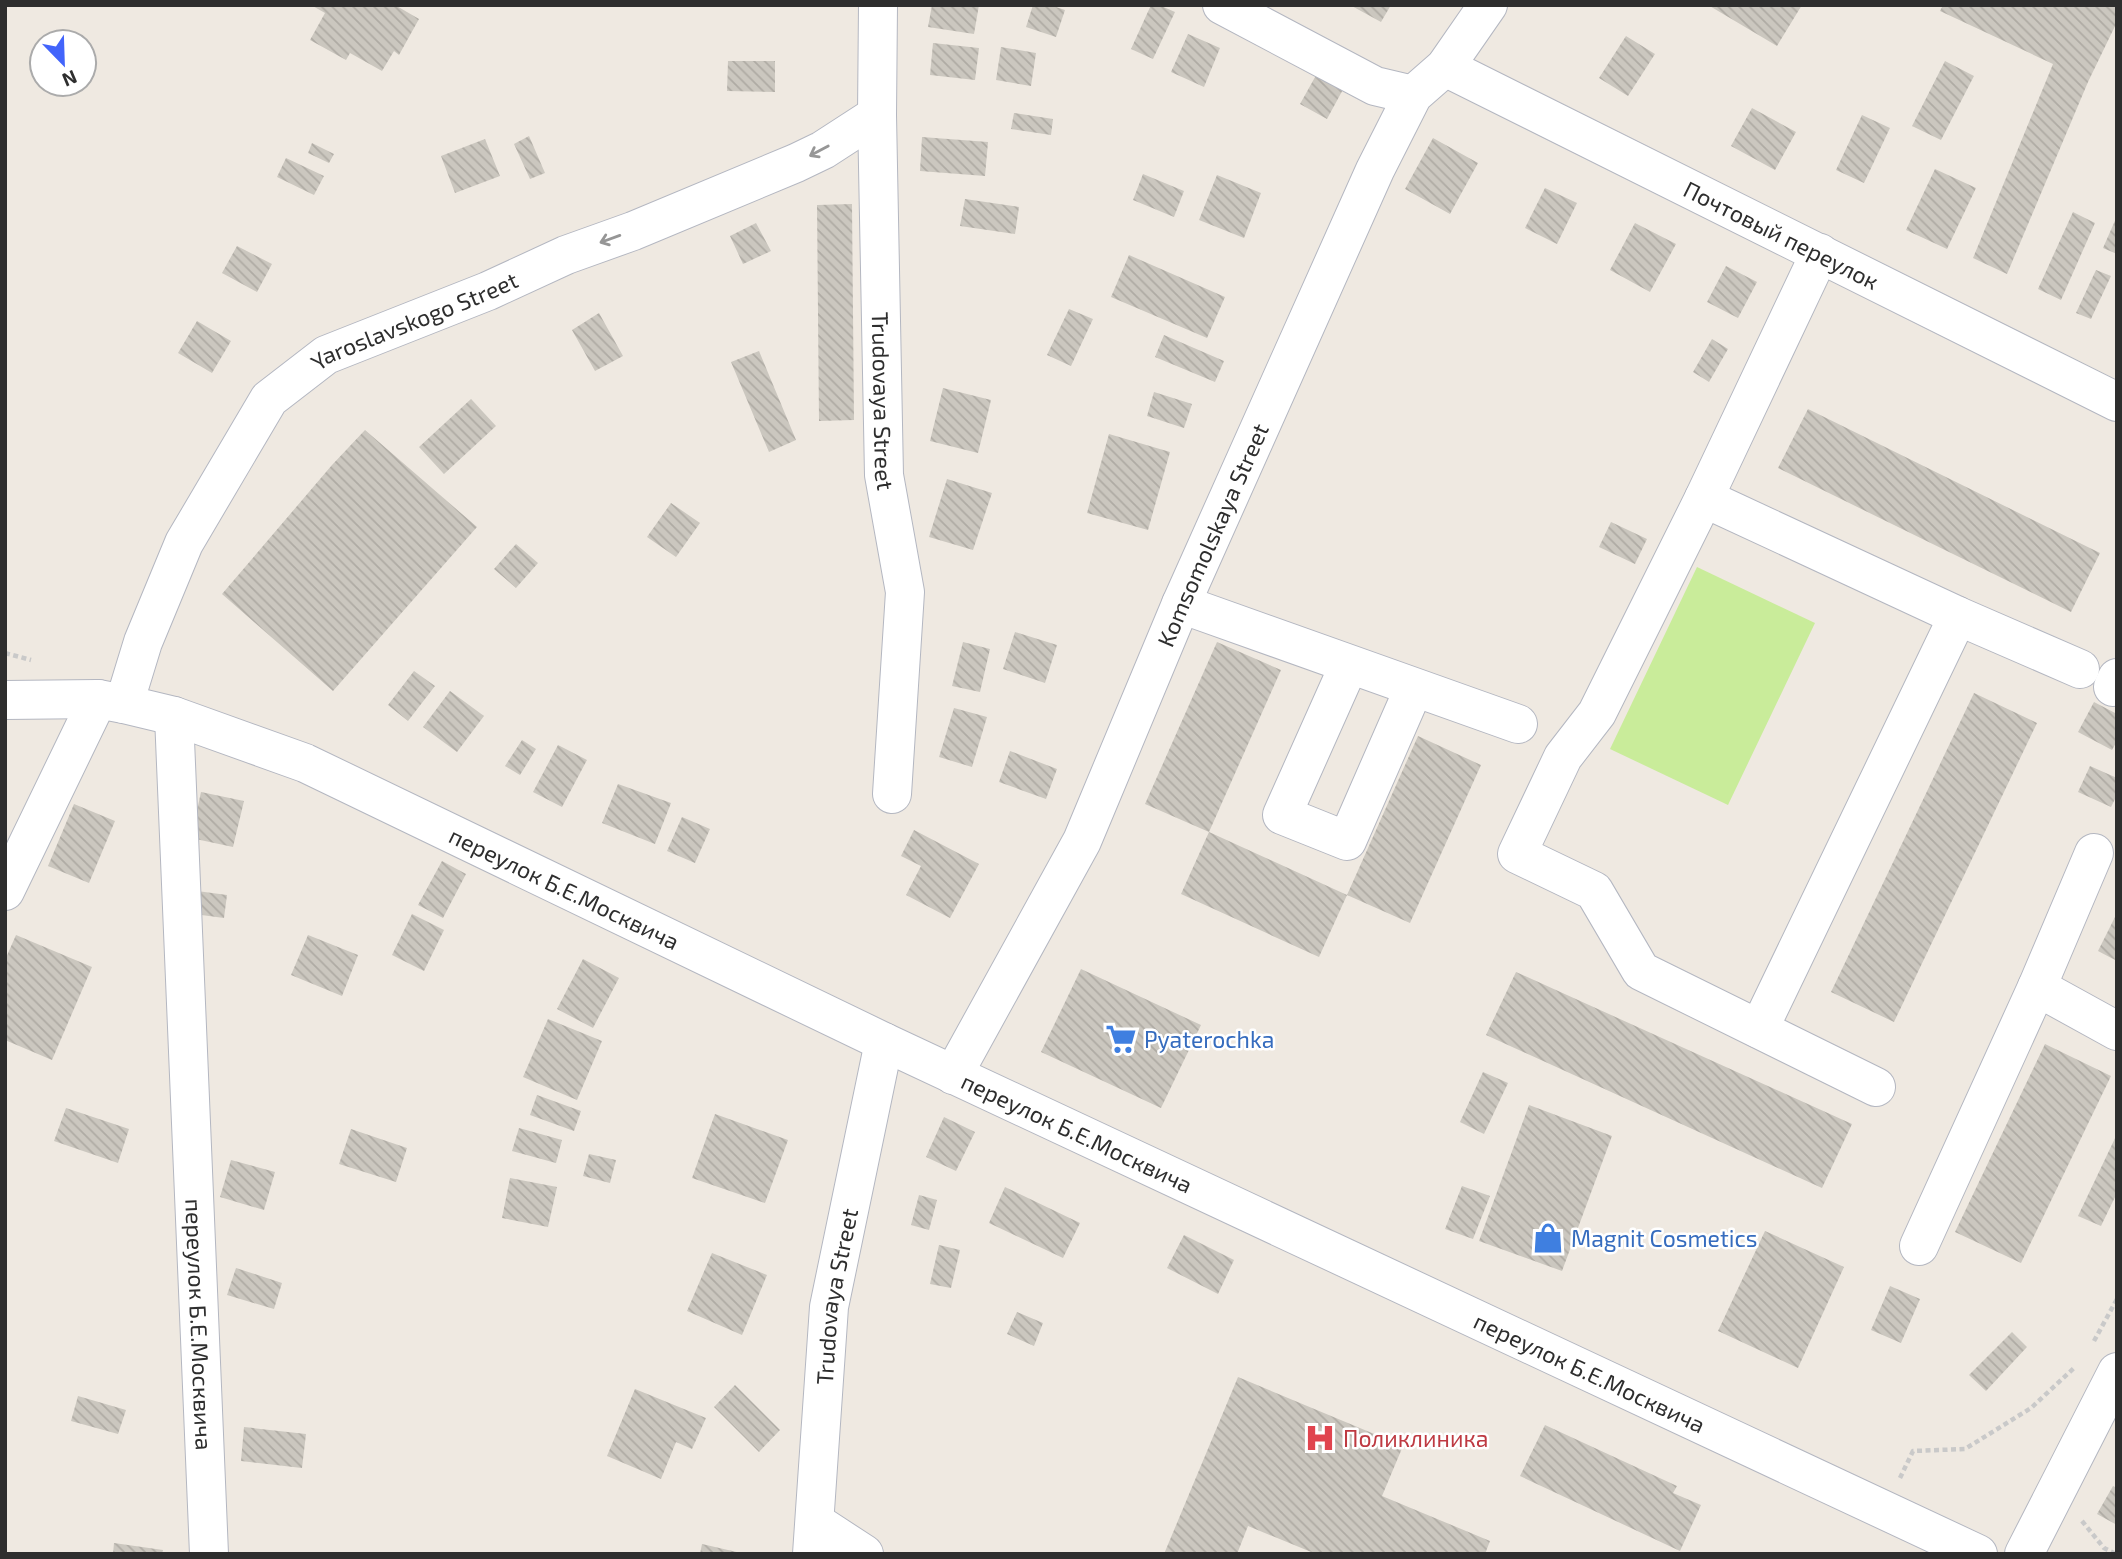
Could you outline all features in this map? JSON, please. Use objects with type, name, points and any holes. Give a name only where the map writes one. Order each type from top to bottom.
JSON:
[{"type":"street","name":"Trudovaya Street","points":[[878,5],[877,116],[884,475],[905,592],[892,794]]},
{"type":"street","points":[[1222,5],[1375,86],[1413,96]]},
{"type":"street","name":"Komsomolskaya Street","points":[[953,1075],[1082,841],[1181,604],[1375,170],[1413,96],[1445,67],[1488,5]]},
{"type":"street","name":"Почтовый переулок","points":[[1445,67],[2117,402]]},
{"type":"street","name":"Yaroslavskogo Street","points":[[5,891],[143,642],[184,543],[269,399],[326,355],[796,163],[823,150],[877,116]]},
{"type":"street","points":[[1820,253],[1704,498],[1597,713],[1563,757],[1517,854],[1594,891],[1641,971],[1876,1087]]},
{"type":"street","points":[[1704,498],[1958,616],[2103,678]]},
{"type":"street","points":[[1181,604],[1518,724]]},
{"type":"street","points":[[1759,1029],[1958,616]]},
{"type":"street","points":[[1349,665],[1282,815],[1347,841],[1414,688]]},
{"type":"street","name":"переулок Б.Е.Москвича","points":[[5,700],[111,701],[174,716],[305,763],[953,1075],[1978,1554]]},
{"type":"street","name":"переулок Б.Е.Москвича","points":[[174,716],[209,1554]]},
{"type":"street","points":[[1919,1246],[2037,987],[2094,853]]},
{"type":"street","points":[[2037,987],[2117,1031]]},
{"type":"street","name":"Trudovaya Street","points":[[813,1538],[829,1307],[884,1042]]},
{"type":"street","points":[[2024,1554],[2104,1360]]},
{"type":"street","points":[[813,1538],[864,1554]]},
{"type":"path","points":[[2104,1360],[2117,1299]]},
{"type":"path","points":[[1886,1511],[1913,1451],[1965,1449],[2031,1408],[2076,1366]]},
{"type":"path","points":[[2081,1512],[2082,1520],[2090,1533],[2104,1548],[2116,1554]]},
{"type":"green space","points":[[1697,567],[1815,623],[1728,805],[1610,749]]},
{"type":"building","points":[[311,5],[395,5],[419,19],[399,55],[394,51],[382,71],[350,53],[346,60],[310,40],[325,13]]},
{"type":"building","points":[[932,5],[979,5],[974,34],[928,27]]},
{"type":"building","points":[[1033,5],[1050,5],[1065,10],[1056,37],[1026,27]]},
{"type":"building","points":[[1151,5],[1159,5],[1175,12],[1153,59],[1131,49]]},
{"type":"building","points":[[1350,5],[1391,5],[1381,22]]},
{"type":"building","points":[[1708,5],[1802,5],[1777,46]]},
{"type":"building","points":[[1943,5],[2117,5],[2117,22],[2088,82],[2007,274],[1973,258],[2053,64],[1940,11]]},
{"type":"building","points":[[1188,34],[1220,48],[1204,87],[1171,72]]},
{"type":"building","points":[[1626,36],[1655,54],[1628,96],[1599,78]]},
{"type":"building","points":[[933,43],[979,48],[975,80],[930,75]]},
{"type":"building","points":[[1001,47],[1036,53],[1031,86],[996,80]]},
{"type":"building","points":[[728,61],[775,61],[775,92],[727,91]]},
{"type":"building","points":[[1945,61],[1974,76],[1941,140],[1912,126]]},
{"type":"building","points":[[1319,70],[1346,84],[1327,119],[1300,104]]},
{"type":"building","points":[[1752,108],[1796,132],[1775,170],[1731,146]]},
{"type":"building","points":[[1014,113],[1053,119],[1051,135],[1011,129]]},
{"type":"building","points":[[1862,115],[1890,128],[1864,183],[1836,170]]},
{"type":"building","points":[[529,136],[545,173],[530,179],[514,144]]},
{"type":"building","points":[[922,137],[988,142],[985,176],[920,171]]},
{"type":"building","points":[[1433,138],[1478,163],[1450,214],[1405,189]]},
{"type":"building","points":[[485,139],[500,176],[455,193],[441,156]]},
{"type":"building","points":[[312,143],[334,154],[329,163],[308,153]]},
{"type":"building","points":[[286,158],[324,176],[314,195],[277,177]]},
{"type":"building","points":[[1935,169],[1976,188],[1947,249],[1906,230]]},
{"type":"building","points":[[1143,174],[1184,191],[1174,217],[1133,200]]},
{"type":"building","points":[[1217,175],[1261,193],[1244,238],[1199,220]]},
{"type":"building","points":[[1545,188],[1577,203],[1557,244],[1525,228]]},
{"type":"building","points":[[965,199],[1019,207],[1015,234],[960,226]]},
{"type":"building","points":[[852,204],[854,420],[819,421],[817,205]]},
{"type":"building","points":[[2073,212],[2095,223],[2061,300],[2038,289]]},
{"type":"building","points":[[2117,216],[2117,254],[2103,248]]},
{"type":"building","points":[[756,223],[771,251],[743,264],[730,236]]},
{"type":"building","points":[[1635,223],[1676,244],[1650,292],[1610,270]]},
{"type":"building","points":[[237,246],[272,264],[257,292],[222,273]]},
{"type":"building","points":[[1129,255],[1225,297],[1207,338],[1111,297]]},
{"type":"building","points":[[1726,266],[1757,282],[1738,318],[1707,302]]},
{"type":"building","points":[[2096,270],[2111,276],[2091,319],[2076,313]]},
{"type":"building","points":[[1069,309],[1093,319],[1071,366],[1047,355]]},
{"type":"building","points":[[599,313],[623,356],[595,371],[572,330]]},
{"type":"building","points":[[197,321],[231,341],[212,373],[178,353]]},
{"type":"building","points":[[1164,335],[1224,361],[1215,382],[1155,357]]},
{"type":"building","points":[[1712,339],[1728,349],[1709,382],[1693,372]]},
{"type":"building","points":[[759,351],[796,440],[769,452],[731,362]]},
{"type":"building","points":[[943,388],[991,400],[978,453],[930,441]]},
{"type":"building","points":[[1154,392],[1192,404],[1184,428],[1147,416]]},
{"type":"building","points":[[471,399],[496,426],[444,474],[419,447]]},
{"type":"building","points":[[1808,409],[2100,553],[2071,612],[1778,468]]},
{"type":"building","points":[[365,430],[477,527],[333,691],[222,594]]},
{"type":"building","points":[[1109,434],[1170,452],[1148,530],[1087,513]]},
{"type":"building","points":[[947,479],[992,493],[973,550],[929,537]]},
{"type":"building","points":[[671,503],[700,523],[676,557],[647,537]]},
{"type":"building","points":[[1611,522],[1647,539],[1635,564],[1599,547]]},
{"type":"building","points":[[516,544],[538,563],[516,588],[494,569]]},
{"type":"building","points":[[1015,632],[1057,645],[1045,683],[1003,669]]},
{"type":"building","points":[[963,642],[990,649],[980,692],[952,686]]},
{"type":"building","points":[[1217,642],[1281,670],[1209,832],[1145,804]]},
{"type":"building","points":[[414,671],[435,686],[408,721],[388,705]]},
{"type":"building","points":[[450,691],[484,716],[457,752],[423,727]]},
{"type":"building","points":[[1974,693],[2037,723],[1894,1022],[1831,992]]},
{"type":"building","points":[[2094,702],[2117,714],[2117,741],[2112,750],[2078,732]]},
{"type":"building","points":[[954,708],[987,717],[972,767],[939,757]]},
{"type":"building","points":[[1418,736],[1481,765],[1410,923],[1347,895]]},
{"type":"building","points":[[522,740],[536,749],[520,775],[505,766]]},
{"type":"building","points":[[558,745],[587,760],[562,807],[533,792]]},
{"type":"building","points":[[1010,751],[1057,769],[1046,799],[999,782]]},
{"type":"building","points":[[2090,766],[2117,778],[2117,795],[2111,807],[2078,792]]},
{"type":"building","points":[[618,784],[671,803],[655,844],[602,823]]},
{"type":"building","points":[[201,792],[244,801],[233,847],[191,838]]},
{"type":"building","points":[[74,804],[115,821],[89,883],[48,866]]},
{"type":"building","points":[[682,817],[710,829],[695,863],[667,851]]},
{"type":"building","points":[[914,830],[979,864],[950,918],[906,895],[921,866],[901,856]]},
{"type":"building","points":[[1209,832],[1347,895],[1319,957],[1181,894]]},
{"type":"building","points":[[442,861],[466,874],[443,918],[418,905]]},
{"type":"building","points":[[197,891],[227,895],[224,918],[194,914]]},
{"type":"building","points":[[2117,913],[2117,961],[2098,951]]},
{"type":"building","points":[[412,914],[444,930],[424,971],[392,955]]},
{"type":"building","points":[[16,935],[92,967],[52,1060],[5,1040],[5,960]]},
{"type":"building","points":[[308,935],[358,955],[342,996],[291,975]]},
{"type":"building","points":[[583,959],[619,978],[593,1028],[557,1009]]},
{"type":"building","name":"Pyaterochka","points":[[1081,969],[1201,1025],[1161,1108],[1041,1052]]},
{"type":"building","points":[[1516,972],[1852,1124],[1822,1188],[1486,1035]]},
{"type":"building","points":[[548,1019],[602,1041],[577,1100],[523,1077]]},
{"type":"building","points":[[2045,1044],[2111,1076],[2021,1263],[1955,1232]]},
{"type":"building","points":[[1483,1072],[1508,1083],[1484,1134],[1460,1122]]},
{"type":"building","points":[[537,1095],[581,1111],[574,1131],[530,1115]]},
{"type":"building","points":[[1529,1105],[1612,1136],[1562,1271],[1479,1241]]},
{"type":"building","points":[[66,1108],[129,1129],[118,1163],[54,1141]]},
{"type":"building","points":[[715,1114],[788,1140],[765,1203],[692,1178]]},
{"type":"building","points":[[944,1117],[975,1132],[956,1171],[926,1157]]},
{"type":"building","points":[[519,1128],[562,1140],[556,1163],[512,1151]]},
{"type":"building","points":[[351,1129],[407,1148],[396,1182],[339,1164]]},
{"type":"building","points":[[2117,1134],[2117,1193],[2101,1226],[2078,1216]]},
{"type":"building","points":[[589,1154],[616,1160],[610,1183],[583,1176]]},
{"type":"building","points":[[231,1160],[275,1172],[264,1210],[220,1197]]},
{"type":"building","points":[[510,1178],[557,1187],[548,1227],[502,1218]]},
{"type":"building","points":[[1462,1186],[1490,1196],[1473,1239],[1445,1229]]},
{"type":"building","points":[[1005,1187],[1080,1223],[1063,1258],[989,1223]]},
{"type":"building","points":[[919,1195],[937,1200],[929,1230],[911,1225]]},
{"type":"building","points":[[1765,1231],[1844,1267],[1798,1368],[1718,1331]]},
{"type":"building","points":[[1184,1235],[1234,1260],[1218,1294],[1167,1268]]},
{"type":"building","points":[[939,1245],[960,1250],[951,1288],[930,1284]]},
{"type":"building","points":[[712,1253],[767,1275],[742,1335],[687,1311]]},
{"type":"building","points":[[236,1268],[282,1283],[274,1309],[227,1295]]},
{"type":"building","points":[[1890,1286],[1920,1299],[1901,1343],[1871,1330]]},
{"type":"building","points":[[1017,1312],[1043,1323],[1034,1346],[1007,1334]]},
{"type":"building","points":[[2012,1332],[2027,1347],[1986,1391],[1969,1375]]},
{"type":"building","points":[[1238,1377],[1403,1446],[1382,1496],[1490,1541],[1485,1554],[1316,1554],[1248,1526],[1237,1554],[1164,1554]]},
{"type":"building","points":[[735,1385],[780,1430],[759,1452],[714,1407]]},
{"type":"building","points":[[635,1389],[706,1418],[692,1449],[676,1442],[661,1479],[607,1456]]},
{"type":"building","points":[[78,1396],[126,1410],[118,1434],[71,1421]]},
{"type":"building","points":[[1545,1425],[1677,1486],[1673,1493],[1701,1505],[1680,1551],[1520,1476]]},
{"type":"building","points":[[244,1427],[306,1434],[302,1468],[241,1461]]},
{"type":"building","points":[[2113,1486],[2117,1488],[2117,1525],[2097,1514]]},
{"type":"building","points":[[114,1543],[163,1550],[162,1554],[113,1554]]},
{"type":"building","points":[[702,1544],[741,1553],[741,1554],[700,1554]]},
{"type":"place","name":"Pyaterochka","points":[[1121,1039]]},
{"type":"place","name":"Magnit Cosmetics","points":[[1548,1238]]},
{"type":"place","name":"Поликлиника","points":[[1320,1438]]}]
